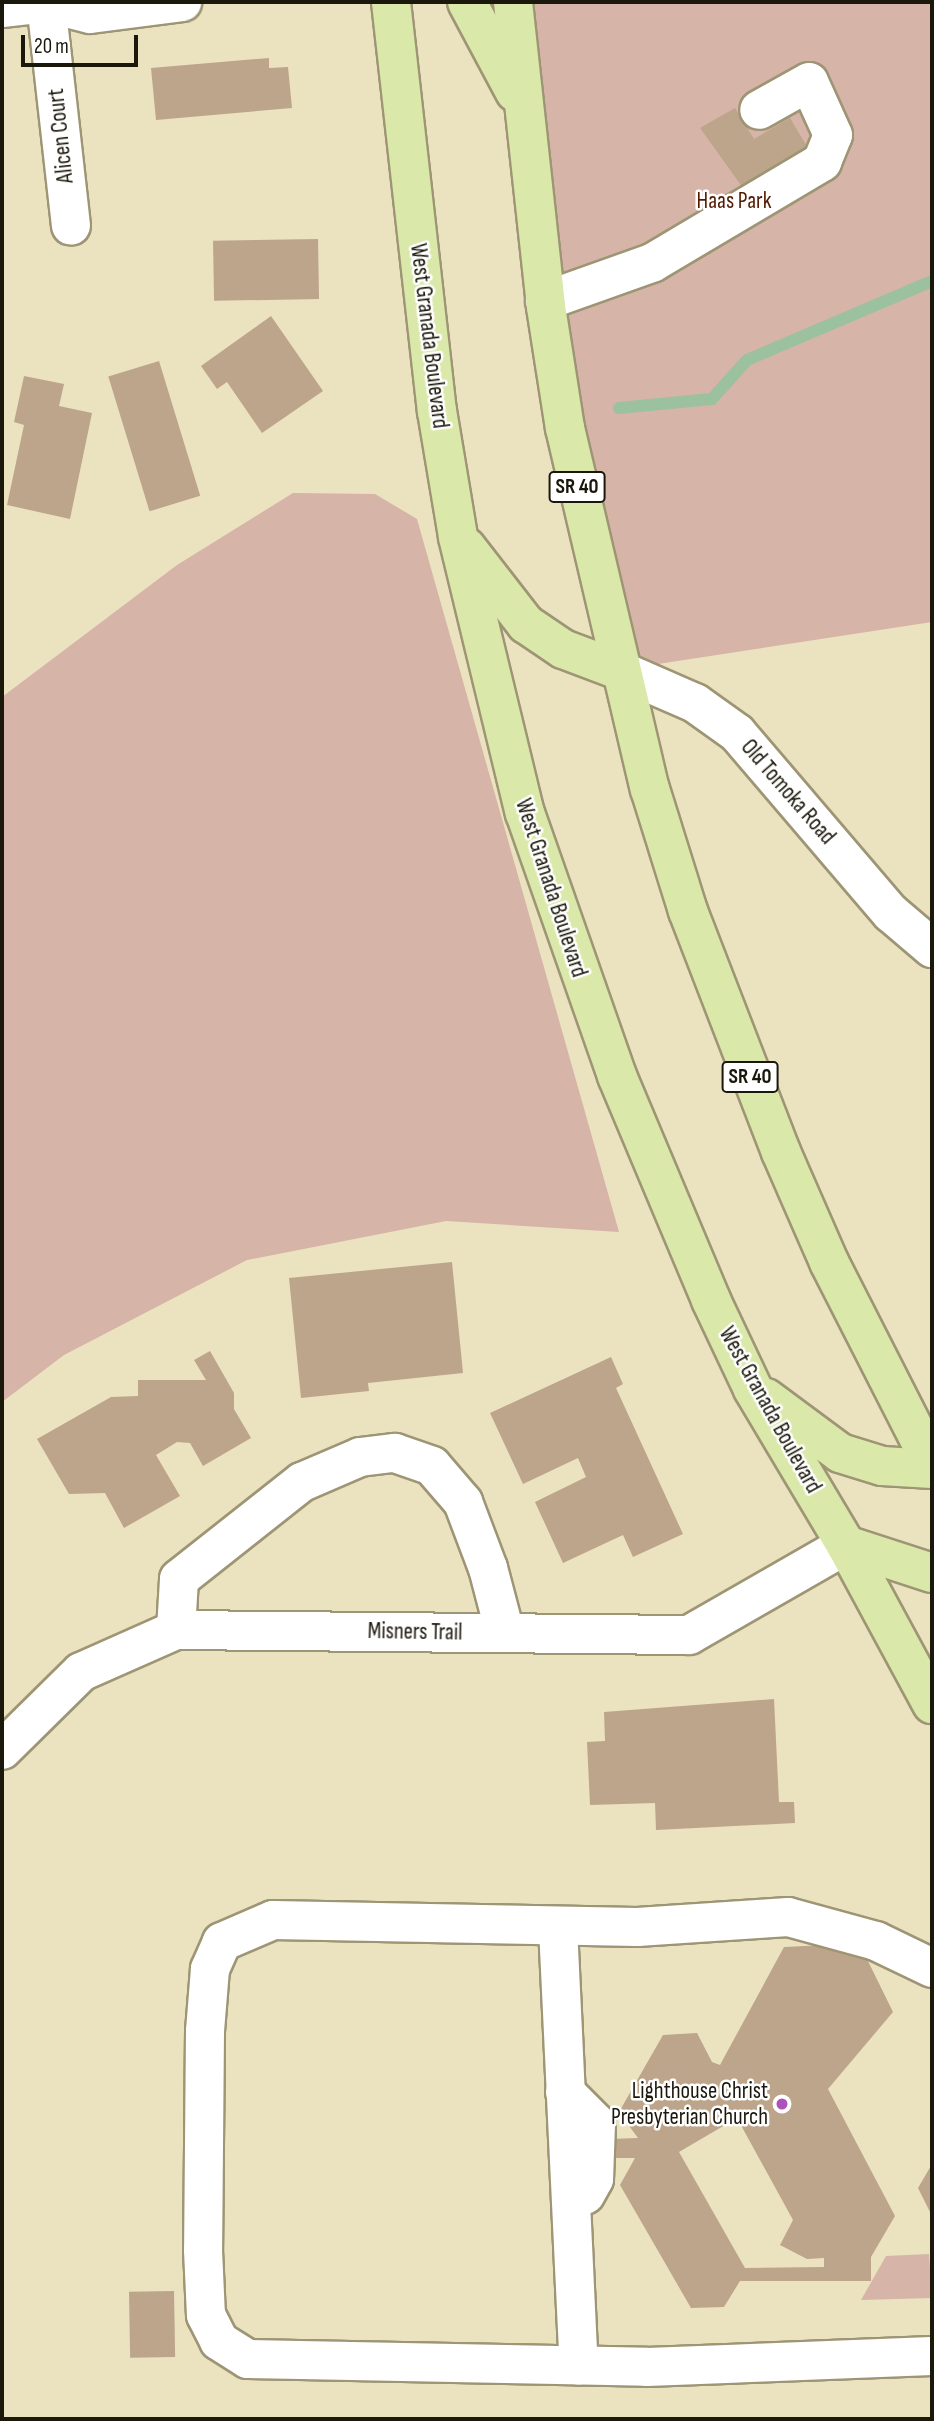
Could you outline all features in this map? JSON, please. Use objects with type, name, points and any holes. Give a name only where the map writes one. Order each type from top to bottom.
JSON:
[{"type":"main road","name":"West Granada Boulevard","points":[[391,2],[435,398],[458,537],[525,813],[569,947],[664,1195],[753,1389],[846,1545],[932,1704]]},
{"type":"main road","points":[[467,2],[524,109]]},
{"type":"main road","name":"SR 40","points":[[513,2],[545,301],[565,428],[619,670],[688,911],[732,1033],[829,1262],[932,1466]]},
{"type":"main road","points":[[458,537],[526,624],[563,649],[619,670]]},
{"type":"main road","points":[[753,1389],[840,1453],[882,1466],[932,1466]]},
{"type":"main road","points":[[846,1545],[932,1573]]},
{"type":"street","points":[[2,8],[48,3],[90,14],[182,2]]},
{"type":"street","name":"Alicen Court","points":[[48,3],[71,226]]},
{"type":"street","points":[[545,301],[652,264],[822,162],[833,135],[809,82],[759,110]]},
{"type":"street","name":"Old Tomoka Road","points":[[619,670],[695,703],[737,733],[891,913],[932,948]]},
{"type":"street","points":[[176,1630],[179,1579],[302,1482],[360,1457],[395,1453],[432,1466],[463,1502],[488,1568],[505,1633]]},
{"type":"street","name":"Misners Trail","points":[[2,1750],[81,1672],[176,1630],[689,1635],[846,1545]]},
{"type":"street","points":[[932,1968],[876,1941],[788,1917],[558,1927],[273,1920],[222,1942],[210,1969],[205,2031],[204,2250],[206,2315],[219,2341],[248,2359],[579,2365],[932,2356]]},
{"type":"street","points":[[558,1927],[579,2365]]},
{"type":"green space","name":"Haas Park","points":[[513,2],[932,2],[932,622],[619,670]]},
{"type":"green space","points":[[293,493],[375,494],[417,519],[619,1232],[446,1221],[247,1260],[64,1355],[2,1402],[2,697],[177,565]]},
{"type":"green space","points":[[929,2254],[932,2298],[861,2300],[886,2256]]},
{"type":"building","points":[[269,58],[269,68],[288,67],[292,108],[156,120],[151,68]]},
{"type":"building","points":[[735,108],[754,139],[790,118],[812,155],[743,188],[700,128]]},
{"type":"building","points":[[318,239],[319,299],[214,301],[213,241]]},
{"type":"building","points":[[271,316],[323,391],[262,433],[227,382],[217,389],[201,366]]},
{"type":"building","points":[[159,361],[200,496],[150,511],[108,376]]},
{"type":"building","points":[[24,376],[64,384],[59,406],[92,413],[70,519],[7,505],[24,425],[14,422]]},
{"type":"building","points":[[452,1262],[463,1373],[368,1383],[369,1391],[301,1398],[289,1278]]},
{"type":"building","points":[[210,1351],[234,1393],[234,1409],[251,1438],[203,1466],[190,1443],[177,1442],[156,1455],[180,1496],[124,1528],[105,1493],[69,1494],[37,1439],[111,1397],[138,1396],[138,1380],[206,1380],[194,1360]]},
{"type":"building","points":[[611,1357],[623,1384],[616,1388],[683,1534],[633,1557],[623,1535],[563,1563],[535,1502],[586,1477],[578,1458],[523,1484],[490,1413]]},
{"type":"building","points":[[774,1699],[779,1802],[794,1802],[795,1823],[656,1830],[655,1803],[590,1805],[587,1742],[605,1741],[604,1712]]},
{"type":"building","name":"Lighthouse Christ Presbyterian Church","points":[[847,1944],[865,1955],[893,2012],[828,2089],[895,2216],[871,2257],[871,2281],[740,2281],[724,2307],[691,2308],[620,2185],[635,2158],[610,2158],[610,2139],[638,2138],[619,2112],[663,2035],[697,2033],[712,2062],[720,2065],[784,1947]],"holes":[[[737,2118],[793,2220],[780,2245],[807,2259],[824,2258],[824,2267],[745,2268],[679,2152]]]},
{"type":"building","points":[[932,2164],[932,2216],[918,2188]]},
{"type":"building","points":[[174,2291],[175,2357],[130,2358],[129,2292]]},
{"type":"waterway","points":[[619,408],[712,399],[747,360],[932,281]]},
{"type":"place","name":"Lighthouse Christ Presbyterian Church","points":[[782,2104]]}]
